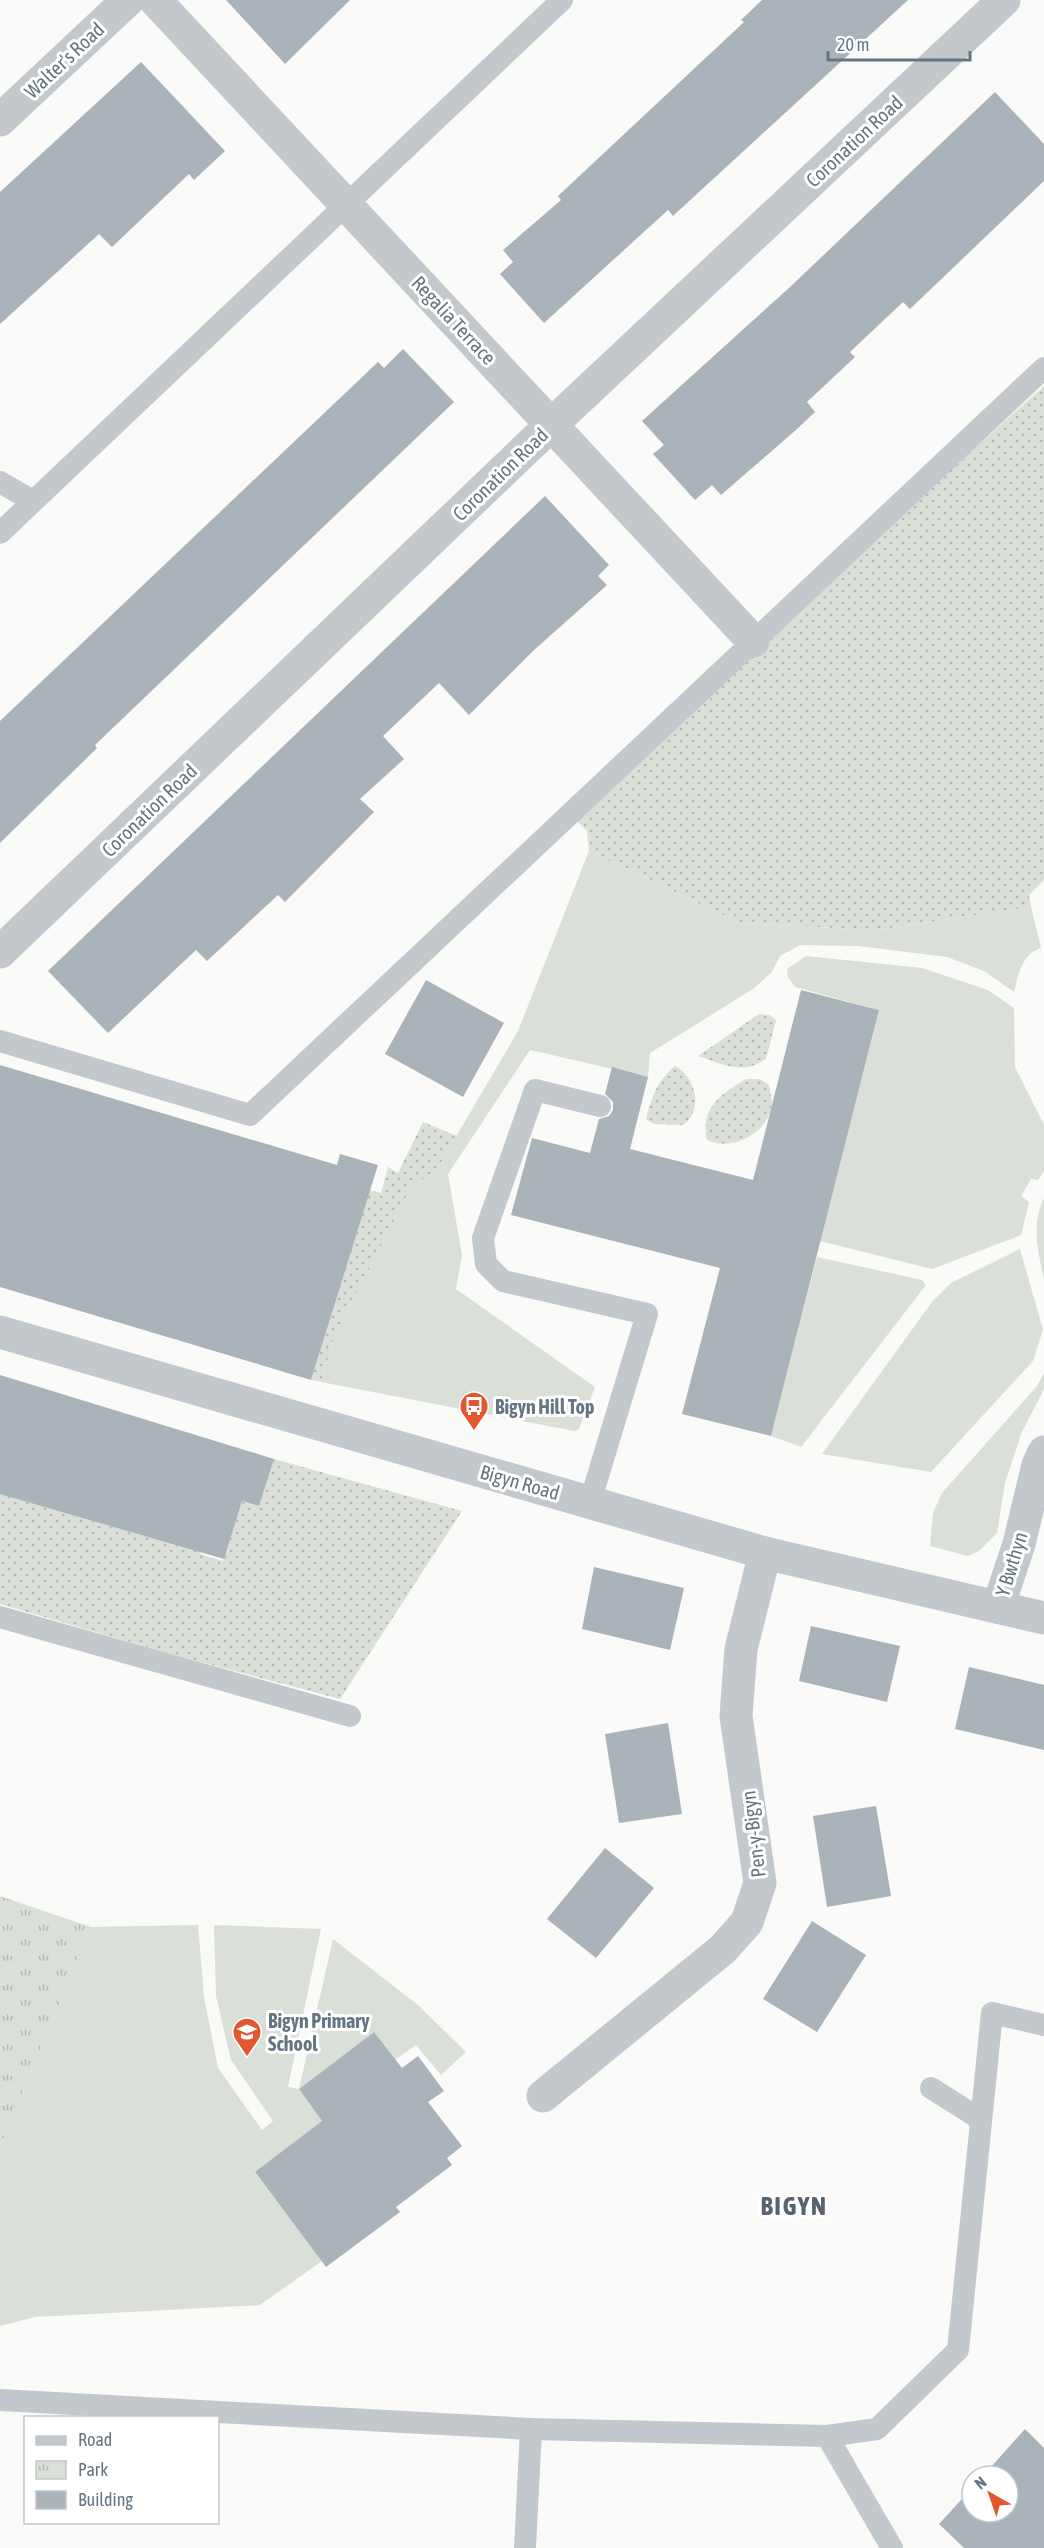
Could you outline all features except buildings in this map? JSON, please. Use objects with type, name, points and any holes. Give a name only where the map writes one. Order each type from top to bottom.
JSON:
[{"type":"street","name":"Walter's Road","points":[[0,120],[129,0]]},
{"type":"street","name":"Regalia Terrace","points":[[155,0],[753,641]]},
{"type":"street","name":"Coronation Road","points":[[0,952],[551,425],[1004,0]]},
{"type":"street","name":"Bigyn Road","points":[[0,1332],[765,1553],[1044,1618]]},
{"type":"street","name":"Y Bwthyn","points":[[998,1608],[1019,1544],[1038,1465],[1044,1452]]},
{"type":"street","name":"Pen-y-Bigyn","points":[[543,2096],[723,1949],[747,1922],[760,1883],[736,1716],[741,1649],[765,1553]]},
{"type":"lane","points":[[0,533],[345,203],[562,0]]},
{"type":"lane","points":[[0,1041],[250,1115],[1044,368]]},
{"type":"lane","points":[[0,482],[33,501]]},
{"type":"lane","points":[[590,1502],[647,1314],[503,1281],[486,1264],[483,1238],[535,1090],[600,1106]]},
{"type":"lane","points":[[0,1617],[350,1716]]},
{"type":"lane","points":[[0,2400],[531,2429],[827,2436],[877,2429],[958,2350],[992,2013],[1044,2025]]},
{"type":"lane","points":[[931,2088],[980,2119]]},
{"type":"lane","points":[[525,2548],[531,2429]]},
{"type":"lane","points":[[827,2436],[892,2548]]},
{"type":"green space","points":[[1044,386],[1044,880],[1029,895],[1031,907],[876,930],[740,923],[589,851],[587,831],[577,821],[967,455]]},
{"type":"green space","points":[[589,851],[740,923],[876,930],[1031,907],[1041,948],[1025,960],[1014,992],[984,971],[947,957],[858,946],[800,945],[780,956],[772,972],[753,989],[650,1053],[648,1077],[530,1050],[448,1174],[462,1255],[456,1289],[595,1387],[579,1429],[574,1431],[321,1382],[334,1337],[411,1186],[437,1169],[518,1031]]},
{"type":"green space","points":[[806,956],[922,968],[988,990],[1014,1008],[1015,1067],[1044,1125],[1044,1171],[1038,1180],[1031,1179],[1021,1196],[1029,1202],[1021,1235],[932,1269],[820,1241],[879,1010],[795,987],[788,977],[787,969]]},
{"type":"green space","points":[[759,1014],[769,1015],[776,1020],[766,1059],[740,1068],[698,1056]]},
{"type":"green space","points":[[675,1066],[688,1078],[692,1086],[695,1094],[694,1111],[683,1125],[654,1124],[646,1119],[653,1097],[659,1084]]},
{"type":"green space","points":[[746,1079],[760,1079],[769,1085],[772,1104],[764,1124],[738,1142],[727,1144],[707,1140],[707,1119],[714,1103],[728,1090]]},
{"type":"green space","points":[[0,1097],[381,1193],[388,1167],[398,1173],[423,1122],[457,1136],[437,1169],[411,1187],[334,1337],[321,1382],[311,1380],[351,1250]]},
{"type":"green space","points":[[1044,1198],[1044,1279],[1037,1228]]},
{"type":"green space","points":[[1020,1249],[1043,1330],[1033,1361],[931,1472],[822,1454],[932,1302],[951,1283]]},
{"type":"green space","points":[[817,1257],[922,1280],[926,1285],[801,1447],[771,1436]]},
{"type":"green space","points":[[1044,1373],[1044,1389],[1021,1434],[1005,1483],[997,1533],[979,1551],[968,1556],[930,1546],[933,1513],[942,1493],[1037,1386]]},
{"type":"green space","points":[[274,1459],[462,1511],[340,1699],[167,1653],[0,1604],[0,1484],[219,1492],[200,1554],[223,1561],[242,1501],[259,1506]]},
{"type":"green space","points":[[0,1896],[91,1927],[0,2147]]},
{"type":"green space","points":[[198,1925],[204,1997],[218,2068],[262,2130],[273,2121],[231,2060],[216,1996],[214,1925],[321,1929],[288,2087],[299,2089],[322,2121],[255,2173],[322,2261],[260,2305],[35,2317],[0,2326],[0,2147],[91,1927]]},
{"type":"green space","points":[[333,1939],[418,2005],[466,2052],[441,2075],[416,2045],[395,2060],[374,2032],[299,2089]]},
{"type":"place","name":"Bigyn Hill Top","points":[[474,1432]]},
{"type":"place","name":"Bigyn Primary School","points":[[247,2058]]},
{"type":"district","name":"BIGYN","points":[[794,2206]]}]
